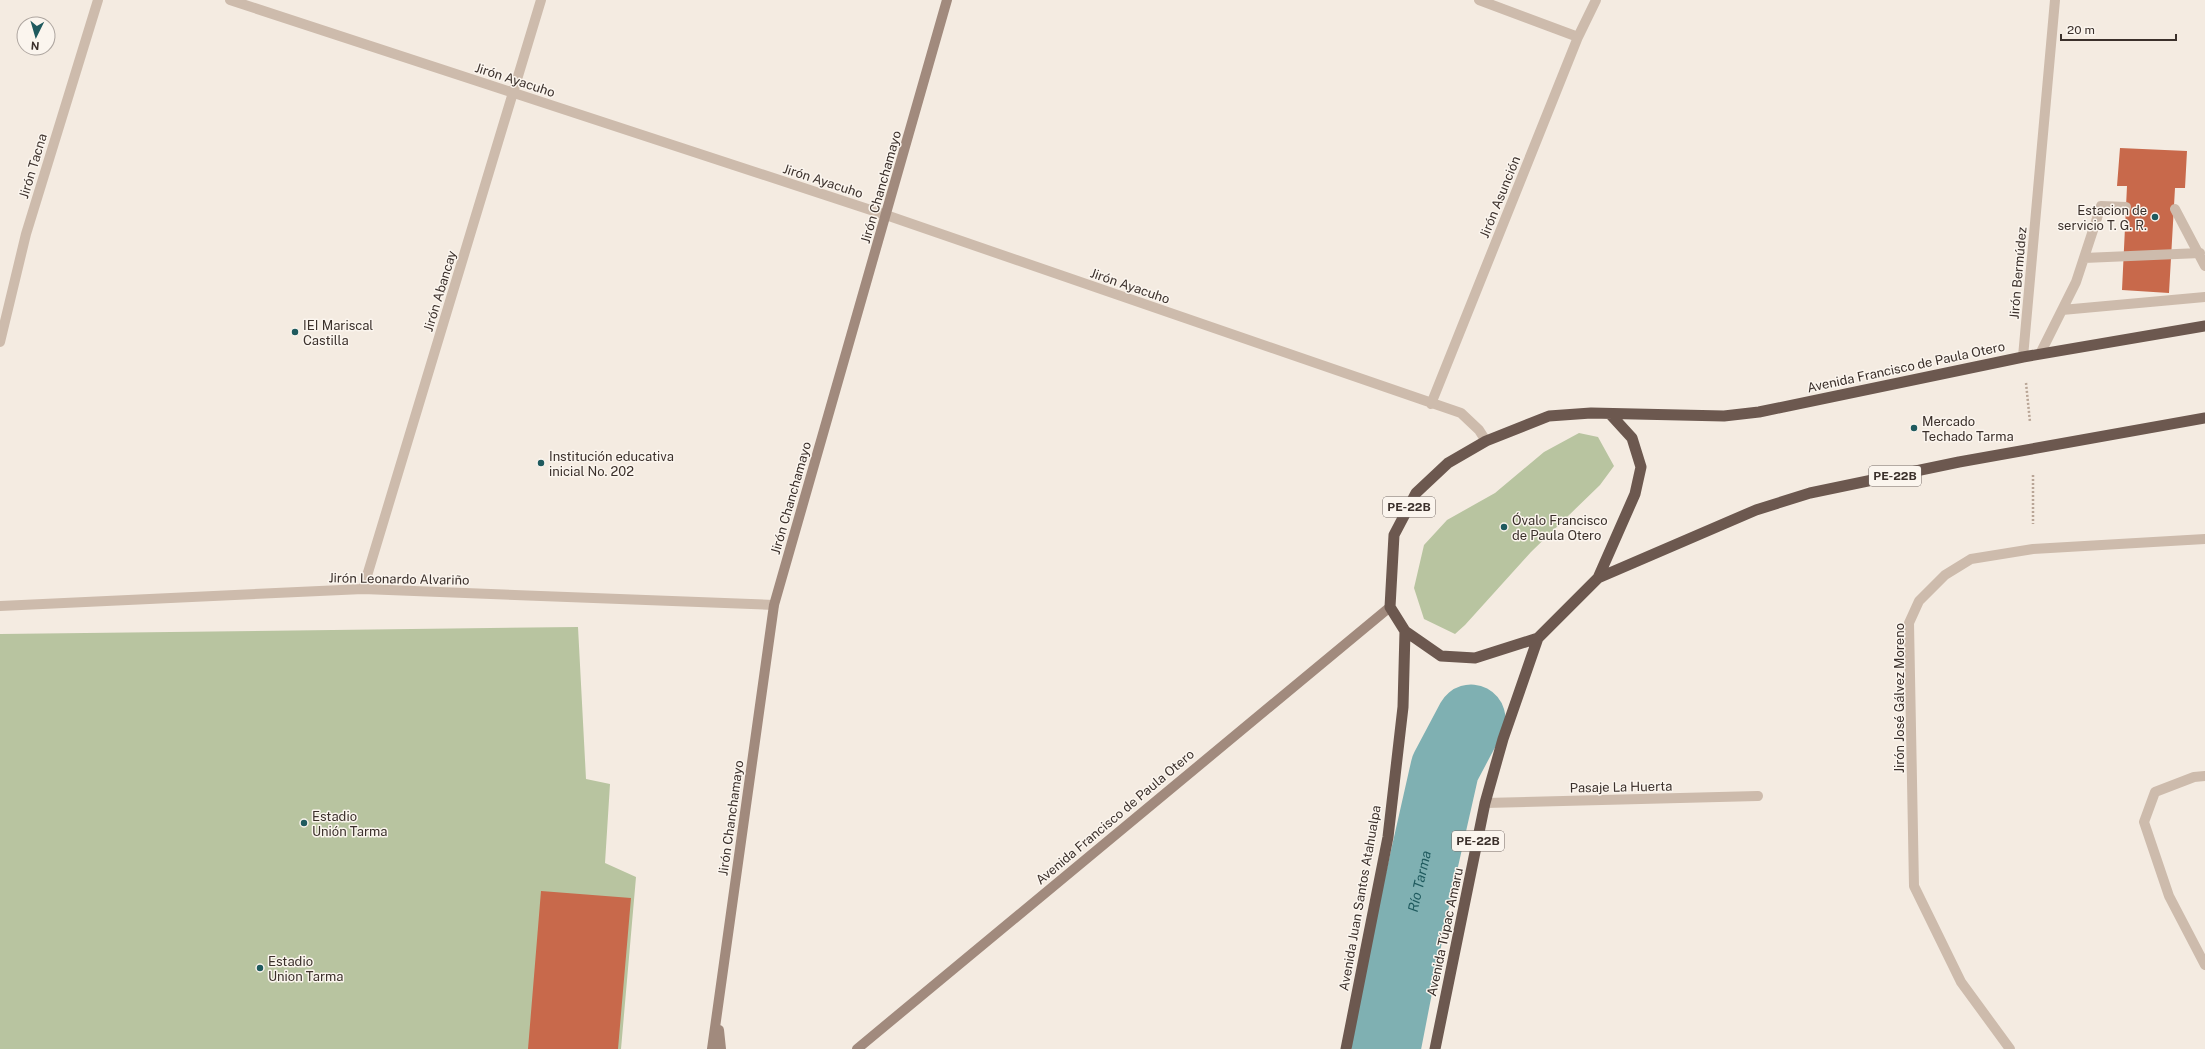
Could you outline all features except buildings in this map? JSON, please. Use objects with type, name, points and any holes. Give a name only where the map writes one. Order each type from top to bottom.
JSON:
[{"type":"highway","name":"Avenida Francisco de Paula Otero","points":[[1611,415],[1724,416],[1759,412],[2023,357],[2205,326]]},
{"type":"highway","name":"PE-22B","points":[[1591,413],[1611,415],[1632,438],[1641,467],[1635,494],[1598,578],[1538,638],[1475,658],[1441,656],[1405,631],[1390,607],[1394,535],[1416,493],[1448,463],[1486,441],[1550,416],[1591,413]]},
{"type":"highway","name":"PE-22B","points":[[1598,578],[1756,510],[1810,493],[2205,418]]},
{"type":"highway","name":"Avenida Juan Santos Atahualpa","points":[[1346,1049],[1388,837],[1403,707],[1405,631]]},
{"type":"highway","name":"Avenida Túpac Amaru","points":[[1435,1049],[1485,803],[1503,739],[1538,638]]},
{"type":"main road","name":"Jirón Chanchamayo","points":[[712,1049],[774,605],[947,0]]},
{"type":"main road","name":"Avenida Francisco de Paula Otero","points":[[857,1049],[1390,607]]},
{"type":"main road","name":"Jirón Chanchamayo","points":[[717,1016],[721,1049]]},
{"type":"street","name":"Jirón Tacna","points":[[0,342],[26,234],[98,0]]},
{"type":"street","name":"Jirón Ayacuho","points":[[230,0],[886,215],[1431,404],[1461,413],[1479,430],[1486,441]]},
{"type":"street","name":"Jirón Abancay","points":[[363,589],[541,0]]},
{"type":"street","points":[[1479,0],[1578,37]]},
{"type":"street","name":"Jirón Asunción","points":[[1431,404],[1578,37],[1596,0]]},
{"type":"street","name":"Jirón Bermúdez","points":[[2023,357],[2055,0]]},
{"type":"street","points":[[2040,354],[2076,282],[2101,206],[2126,207]]},
{"type":"street","points":[[2175,209],[2200,253],[2205,266]]},
{"type":"street","points":[[2084,258],[2200,253]]},
{"type":"street","points":[[2062,310],[2205,297]]},
{"type":"street","name":"Jirón José Gálvez Moreno","points":[[2010,1049],[1961,982],[1914,886],[1909,623],[1918,601],[1945,574],[1971,559],[2033,549],[2205,540]]},
{"type":"street","name":"Jirón Leonardo Alvariño","points":[[0,606],[363,589],[774,605]]},
{"type":"street","points":[[2205,776],[2194,777],[2155,792],[2144,822],[2169,896],[2205,965]]},
{"type":"street","name":"Pasaje La Huerta","points":[[1485,803],[1758,796]]},
{"type":"path","points":[[2023,357],[2033,450],[2033,549]]},
{"type":"green space","points":[[1579,433],[1598,437],[1614,466],[1600,485],[1531,552],[1465,625],[1455,634],[1424,619],[1414,588],[1424,545],[1447,520],[1495,493],[1544,452]]},
{"type":"green space","name":"Estadio Unión Tarma","points":[[578,627],[586,779],[610,784],[605,863],[636,877],[621,1049],[0,1049],[0,634]]},
{"type":"waterway","name":"Río Tarma","points":[[1386,1049],[1414,905],[1445,768],[1471,719]]},
{"type":"place","name":"Estacion de servicio T. G. R.","points":[[2155,217]]},
{"type":"place","name":"IEI Mariscal Castilla","points":[[295,332]]},
{"type":"place","name":"Mercado Techado Tarma","points":[[1914,428]]},
{"type":"place","name":"Institución educativa inicial No. 202","points":[[541,463]]},
{"type":"place","name":"Óvalo Francisco de Paula Otero","points":[[1504,527]]},
{"type":"place","name":"Estadio Unión Tarma","points":[[304,823]]},
{"type":"place","name":"Estadio Union Tarma","points":[[260,968]]}]
